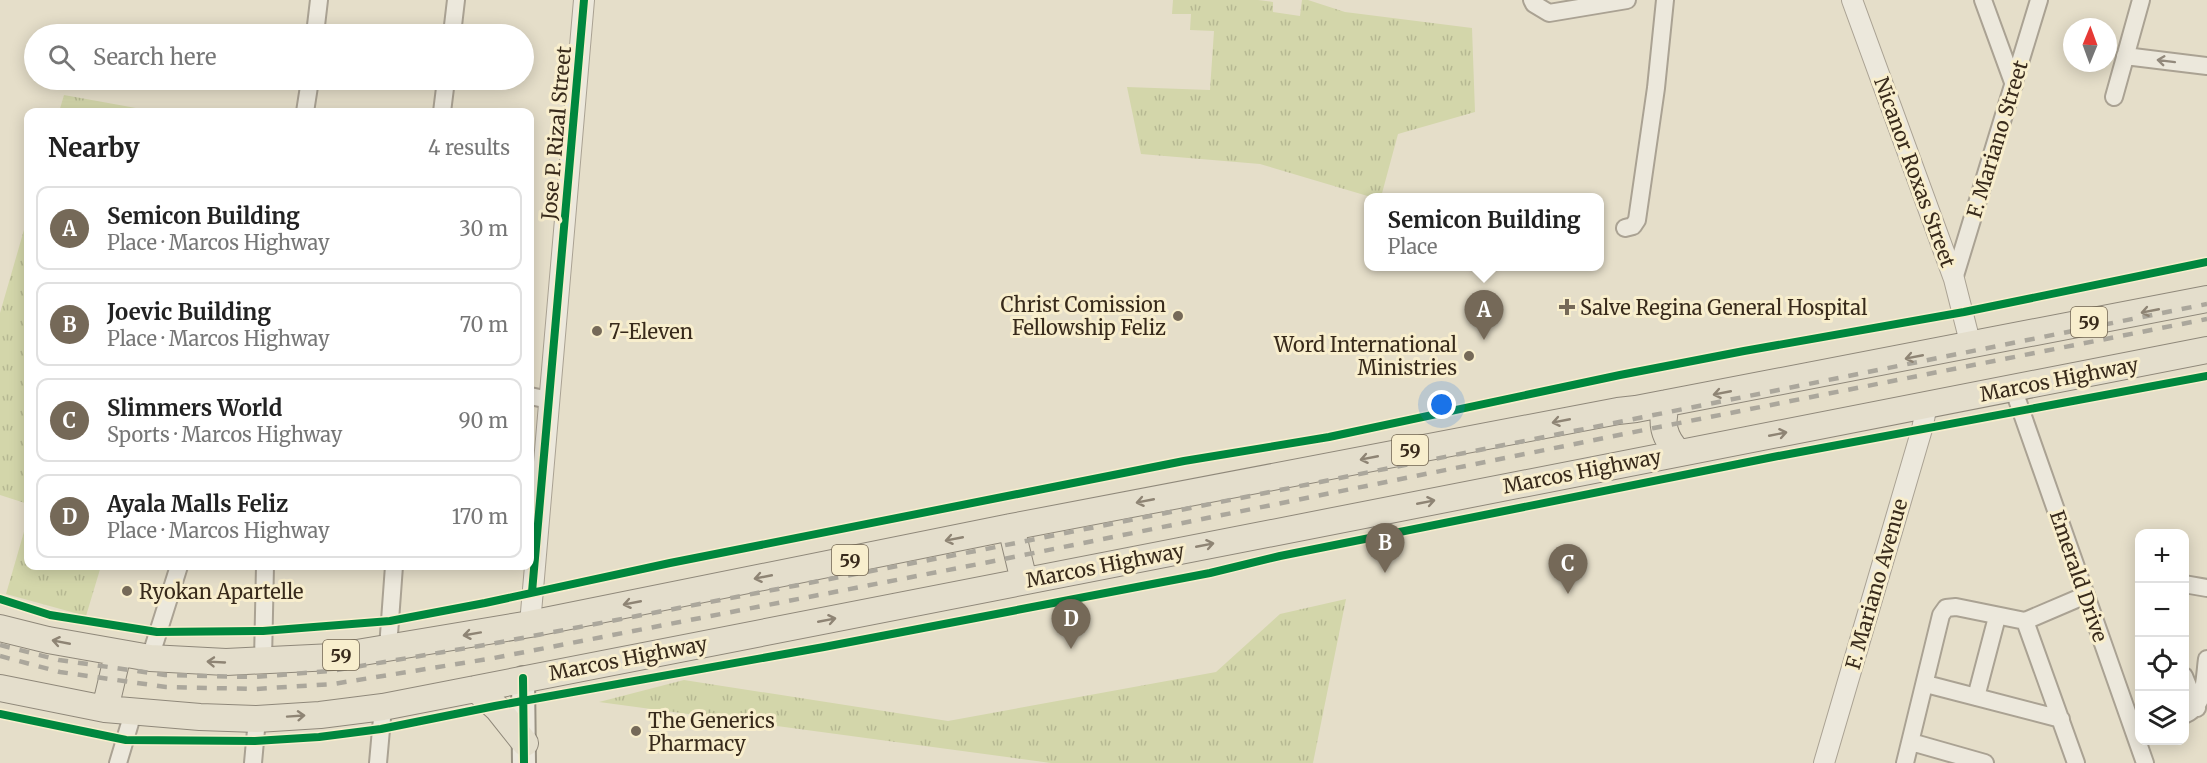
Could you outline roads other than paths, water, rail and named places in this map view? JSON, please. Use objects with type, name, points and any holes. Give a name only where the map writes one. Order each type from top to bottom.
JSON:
[{"type":"main road","name":"59","points":[[0,628],[118,654],[150,658],[226,662],[333,657],[530,624],[1011,527],[1573,419],[1667,404],[2207,299]]},
{"type":"main road","name":"Marcos Highway","points":[[0,688],[133,713],[257,719],[320,715],[383,706],[2207,350]]},
{"type":"main road","points":[[1667,404],[1664,412],[1664,430],[1672,446],[1678,452]]},
{"type":"main road","points":[[1636,409],[1649,432],[1648,458]]},
{"type":"main road","points":[[1011,527],[1024,581]]},
{"type":"main road","points":[[105,709],[118,654]]},
{"type":"main road","points":[[523,678],[524,753]]},
{"type":"main road","points":[[476,689],[498,709],[524,753]]},
{"type":"street","points":[[316,24],[320,0]]},
{"type":"street","points":[[453,24],[456,0]]},
{"type":"street","name":"Jose P. Rizal Street","points":[[530,624],[584,0]]},
{"type":"street","points":[[1533,2],[1549,13],[1627,0]]},
{"type":"street","points":[[1625,228],[1633,226],[1637,220],[1656,88],[1665,0]]},
{"type":"street","name":"Nicanor Roxas Street","points":[[1852,0],[1954,279],[1971,346]]},
{"type":"street","points":[[1983,0],[2014,85]]},
{"type":"street","name":"F. Mariano Street","points":[[1954,279],[2039,0]]},
{"type":"street","points":[[2114,97],[2142,0]]},
{"type":"street","points":[[2126,56],[2207,66]]},
{"type":"street","points":[[306,108],[309,90]]},
{"type":"street","points":[[442,108],[445,90]]},
{"type":"street","name":"Emerald Drive","points":[[2013,388],[2135,729]]},
{"type":"street","points":[[534,397],[549,400]]},
{"type":"street","name":"F. Mariano Avenue","points":[[1824,763],[1919,440],[1927,405]]},
{"type":"street","points":[[150,658],[178,570]]},
{"type":"street","points":[[263,660],[265,570]]},
{"type":"street","points":[[388,648],[394,570]]},
{"type":"street","points":[[2189,585],[2207,588]]},
{"type":"street","points":[[1905,763],[1941,615],[1946,608],[1956,607],[2025,621],[2086,595]]},
{"type":"street","points":[[1976,697],[1997,617]]},
{"type":"street","points":[[2025,621],[2076,763]]},
{"type":"street","points":[[2190,711],[2201,701],[2207,659]]},
{"type":"street","points":[[1926,684],[2061,720]]},
{"type":"street","points":[[2187,691],[2190,711]]},
{"type":"street","points":[[378,763],[383,706]]},
{"type":"street","points":[[118,763],[133,713]]},
{"type":"street","points":[[253,763],[257,719]]},
{"type":"street","points":[[1911,742],[1985,763]]},
{"type":"street","name":"Emerald Drive","points":[[2140,745],[2145,763]]},
{"type":"railway","points":[[0,645],[59,660],[165,675],[253,677],[331,671],[491,644],[981,550],[2207,304]]},
{"type":"railway","points":[[0,656],[60,672],[166,687],[255,689],[333,684],[494,658],[984,563],[2207,319]]},
{"type":"place","name":"Salve Regina General Hospital","points":[[1567,307]]},
{"type":"place","name":"Christ Comission Fellowship Feliz","points":[[1178,316]]},
{"type":"place","name":"7-Eleven","points":[[597,331]]},
{"type":"place","name":"Semicon Building","points":[[1484,340]]},
{"type":"place","name":"Word International Ministries","points":[[1469,356]]},
{"type":"place","name":"Joevic Building","points":[[1385,573]]},
{"type":"place","name":"Ryokan Apartelle","points":[[127,591]]},
{"type":"place","name":"Slimmers World","points":[[1568,594]]},
{"type":"place","name":"Ayala Malls Feliz","points":[[1071,649]]},
{"type":"place","name":"The Generics Pharmacy","points":[[636,731]]}]
